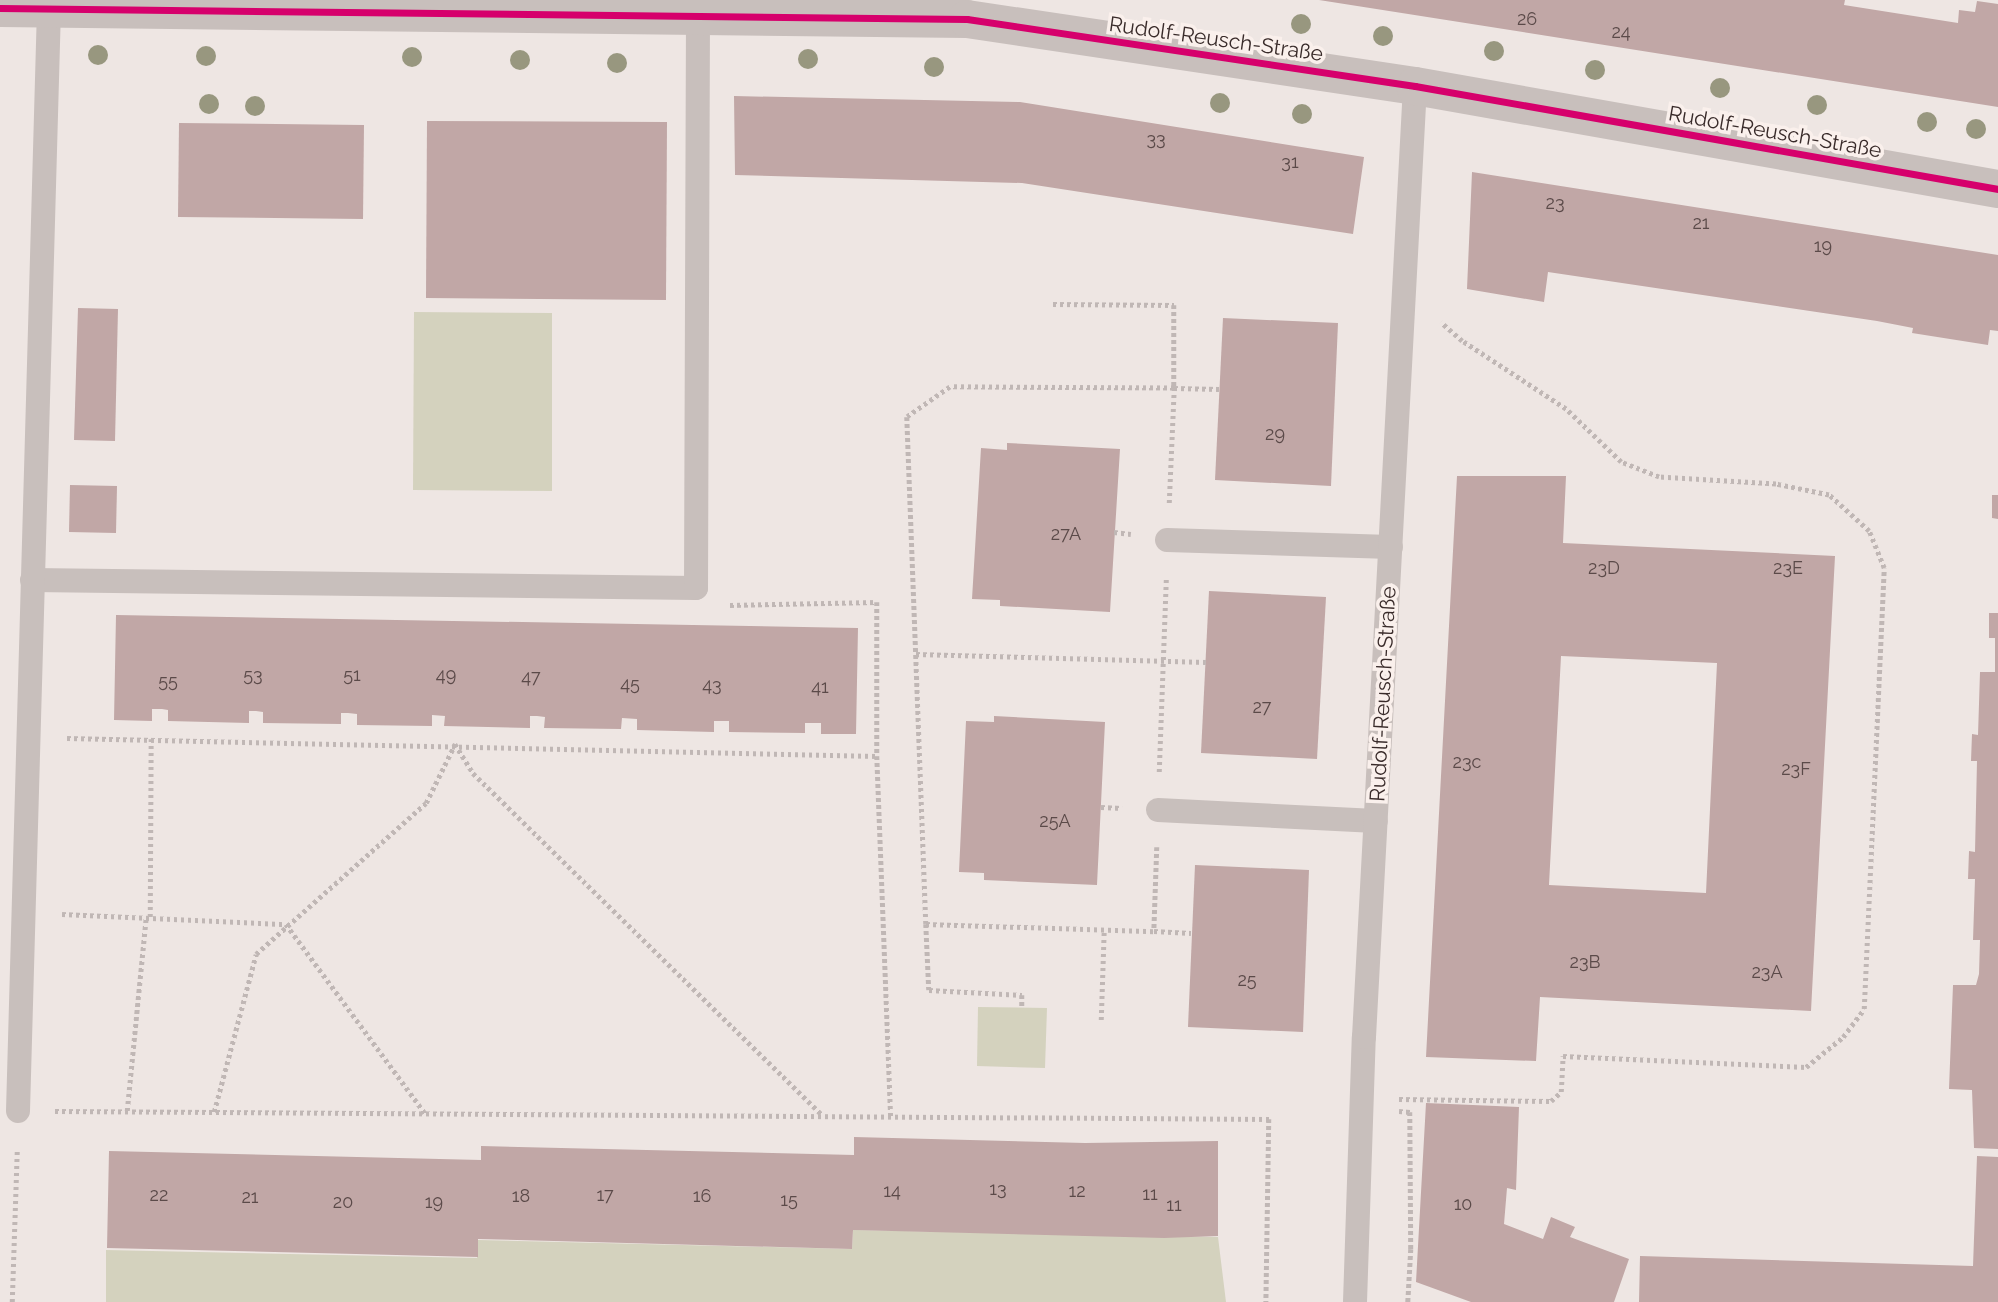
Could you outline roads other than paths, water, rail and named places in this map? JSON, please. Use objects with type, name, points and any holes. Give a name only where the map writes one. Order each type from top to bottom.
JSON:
[{"type":"street","name":"Rudolf-Reusch-Straße","points":[[0,8],[698,16],[969,10],[1998,189]]},
{"type":"lane","points":[[18,1111],[49,9]]},
{"type":"lane","points":[[32,580],[696,588],[698,16]]},
{"type":"lane","name":"Rudolf-Reusch-Straße","points":[[1355,1302],[1362,1099],[1415,86]]},
{"type":"lane","points":[[1167,540],[1391,547]]},
{"type":"lane","points":[[1158,810],[1376,821]]}]
